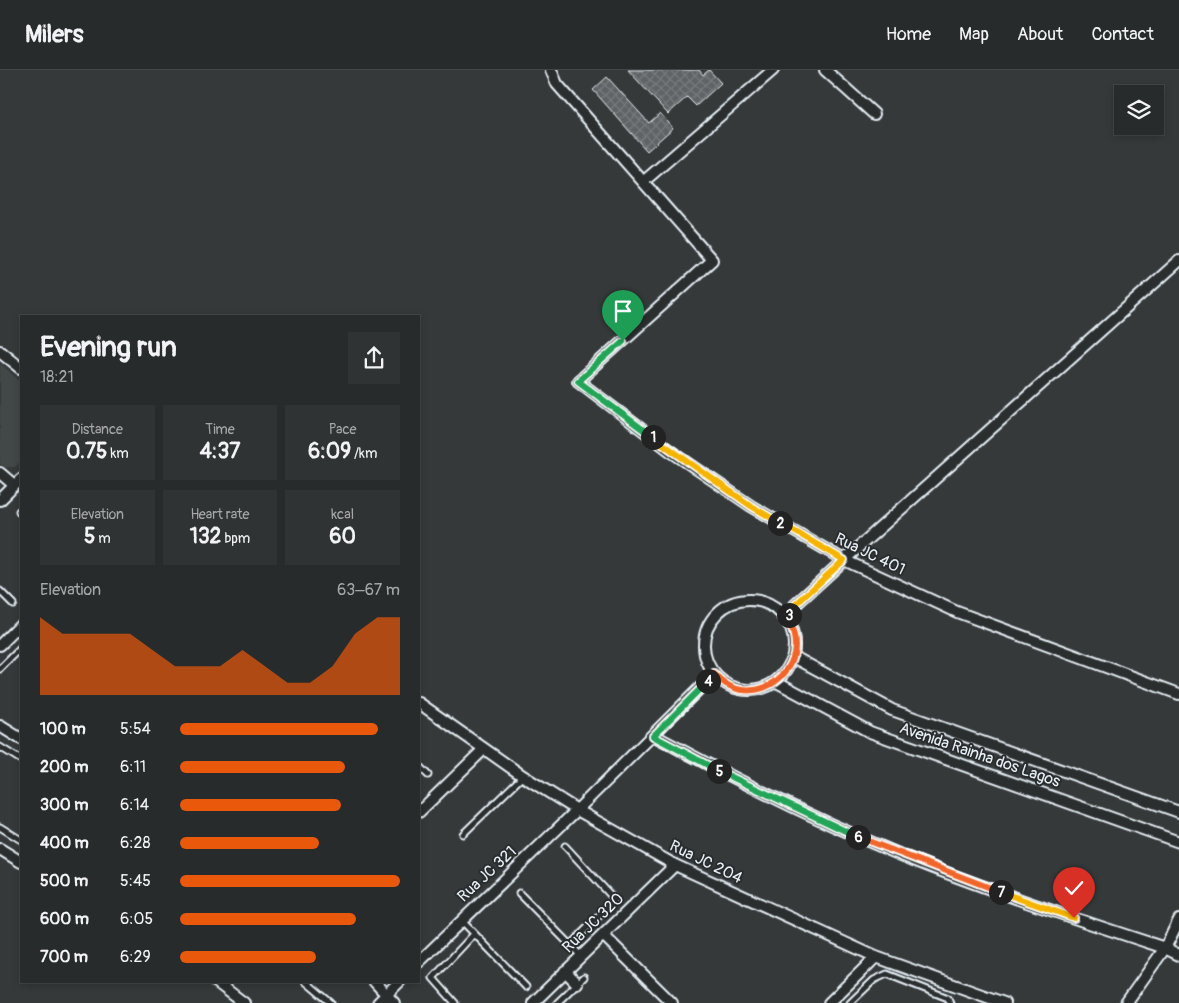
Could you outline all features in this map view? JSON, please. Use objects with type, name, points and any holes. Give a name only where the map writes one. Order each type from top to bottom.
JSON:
[{"type":"street","points":[[551,70],[557,84],[643,182],[773,70]]},
{"type":"street","points":[[825,70],[874,114]]},
{"type":"street","name":"Rua JC 401","points":[[643,182],[712,260],[578,381],[669,450],[751,506],[844,560],[957,612],[1179,694]]},
{"type":"street","points":[[786,618],[795,605],[844,560],[1179,261]]},
{"type":"street","points":[[0,351],[20,367]]},
{"type":"street","points":[[0,473],[18,482],[0,500]]},
{"type":"street","points":[[753,599],[772,605],[786,618],[794,637],[794,657],[788,671],[777,682],[760,690],[743,690],[726,684],[714,674],[705,656],[704,638],[708,625],[717,613],[733,602],[753,599]]},
{"type":"street","points":[[0,645],[20,625]]},
{"type":"street","name":"Avenida Rainha dos Lagos","points":[[794,657],[892,710],[1179,812]]},
{"type":"street","name":"Rua JC 321","points":[[420,961],[460,920],[653,736],[714,674]]},
{"type":"street","name":"Avenida Rainha dos Lagos","points":[[777,682],[870,732],[1179,842]]},
{"type":"street","name":"Rua JC 204","points":[[420,704],[523,776],[577,810],[675,866],[876,957],[983,1000],[1004,1003]]},
{"type":"street","points":[[0,726],[20,738]]},
{"type":"street","points":[[653,736],[795,809],[902,855],[965,880],[1165,948],[1179,955]]},
{"type":"street","points":[[420,811],[484,749]]},
{"type":"street","points":[[0,849],[20,861]]},
{"type":"street","name":"Rua JC 320","points":[[533,1003],[675,866]]},
{"type":"street","points":[[1126,1003],[1165,948],[1179,920]]},
{"type":"street","points":[[603,935],[672,1003]]},
{"type":"street","points":[[828,1003],[876,957]]},
{"type":"street","points":[[565,971],[580,980]]},
{"type":"street","points":[[218,983],[244,1003]]},
{"type":"street","points":[[376,983],[394,1003]]},
{"type":"street","points":[[378,1003],[398,983]]},
{"type":"lane","points":[[0,591],[13,604]]},
{"type":"lane","points":[[0,669],[20,649]]},
{"type":"lane","points":[[0,747],[20,759]]},
{"type":"lane","points":[[420,767],[428,776]]},
{"type":"lane","points":[[463,834],[523,776]]},
{"type":"lane","points":[[0,827],[20,839]]},
{"type":"lane","points":[[565,846],[615,900],[570,945]]},
{"type":"lane","points":[[519,893],[581,956]]},
{"type":"lane","points":[[460,920],[526,987]]},
{"type":"lane","points":[[455,1003],[433,978],[474,934]]},
{"type":"lane","points":[[850,1003],[874,980],[887,974],[948,998],[950,1003]]},
{"type":"lane","points":[[557,1003],[580,980]]},
{"type":"lane","points":[[307,983],[331,1003]]},
{"type":"shaded area","points":[[0,363],[20,381],[20,462],[15,467],[4,467],[0,464]]},
{"type":"building","points":[[628,70],[699,70],[703,75],[709,70],[721,83],[696,106],[687,97],[668,114]]},
{"type":"building","points":[[607,77],[649,123],[660,113],[673,128],[647,151],[593,90]]},
{"type":"route","points":[[623,341],[578,381],[669,450],[751,506],[844,560],[795,605],[786,618],[794,637],[794,657],[788,671],[777,682],[760,690],[743,690],[726,684],[714,674],[653,736],[747,786],[848,833],[956,877],[1074,918]]}]
